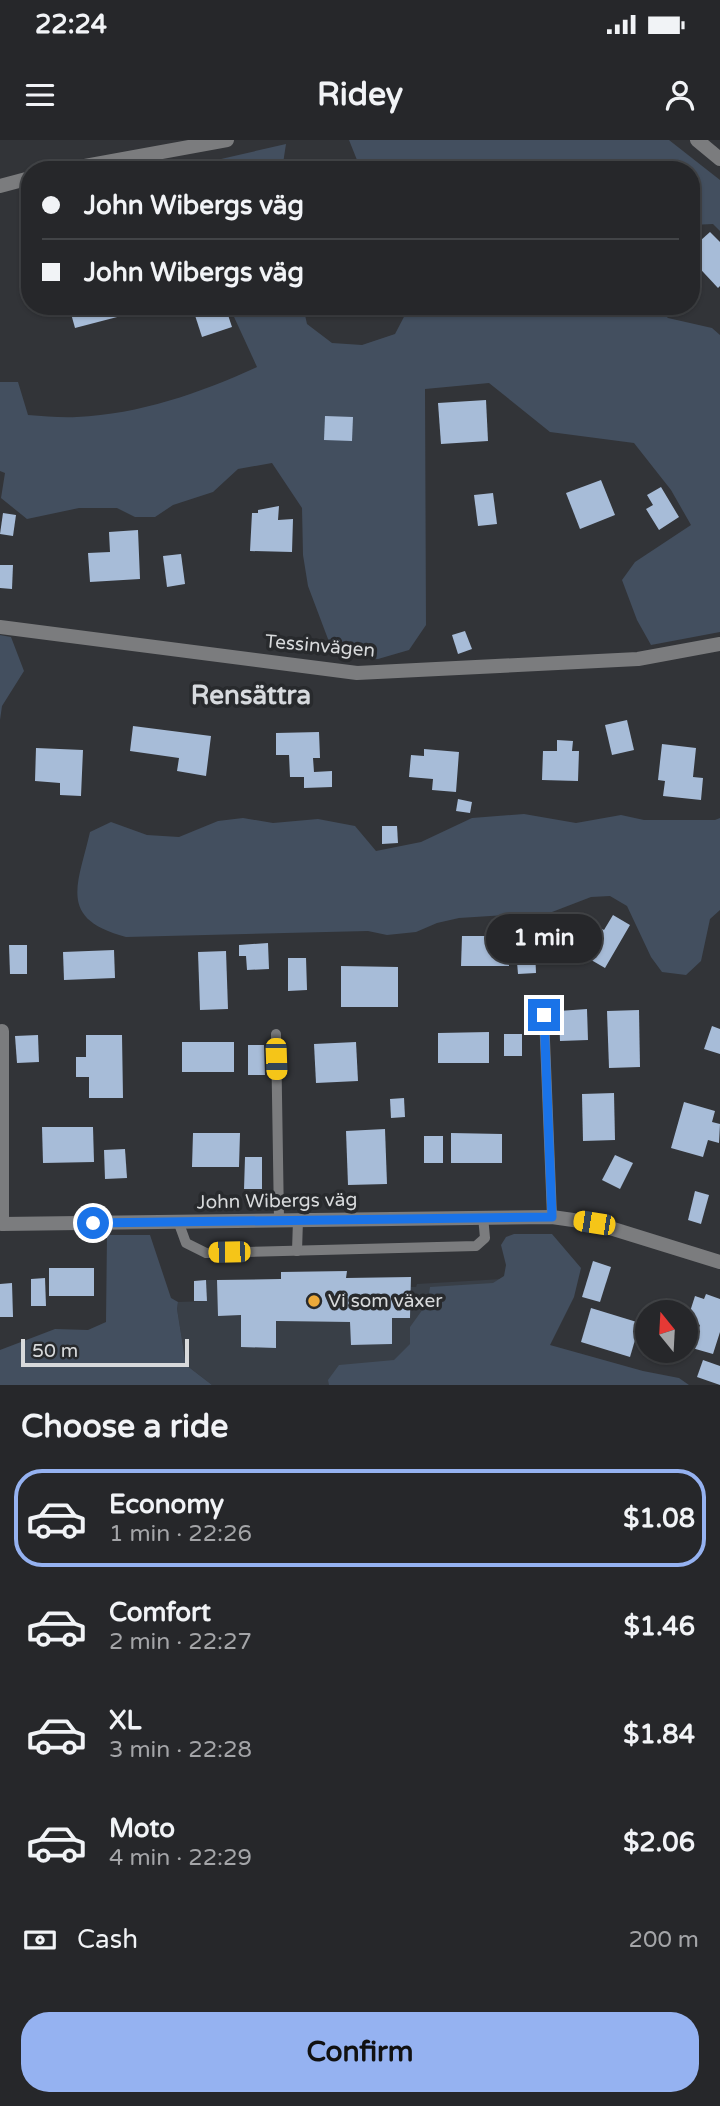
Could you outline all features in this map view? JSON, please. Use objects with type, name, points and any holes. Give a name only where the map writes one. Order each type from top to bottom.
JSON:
[{"type":"street","points":[[112,161],[227,140]]},
{"type":"street","points":[[697,140],[720,159]]},
{"type":"street","points":[[0,186],[21,180]]},
{"type":"street","name":"Tessinvägen","points":[[0,627],[357,673],[638,659],[720,644]]},
{"type":"street","name":"John Wibergs väg","points":[[2,1031],[1,1224],[552,1217],[594,1223],[720,1262]]},
{"type":"lane","points":[[544,1015],[552,1217]]},
{"type":"lane","points":[[276,1034],[279,1220]]},
{"type":"lane","points":[[178,1221],[186,1243],[206,1253],[476,1246],[485,1238],[483,1216]]},
{"type":"lane","points":[[297,1251],[298,1220]]},
{"type":"shaded area","points":[[349,140],[669,140],[696,161],[357,161]]},
{"type":"shaded area","points":[[286,144],[283,161],[212,161]]},
{"type":"shaded area","points":[[700,164],[720,180],[720,231],[713,224],[700,225]]},
{"type":"shaded area","points":[[233,315],[305,315],[307,324],[332,343],[362,345],[395,334],[405,315],[665,315],[712,328],[720,335],[720,632],[651,645],[637,620],[622,580],[635,562],[691,525],[671,490],[634,443],[550,432],[489,383],[425,389],[426,625],[409,650],[378,659],[334,655],[308,586],[303,555],[302,508],[272,463],[238,469],[213,492],[173,505],[155,517],[135,517],[117,508],[79,508],[27,519],[1,498],[5,473],[0,471],[0,382],[18,382],[28,415],[77,417],[124,412],[169,401],[257,367]]},
{"type":"shaded area","points":[[0,635],[11,637],[24,671],[2,706],[0,720]]},
{"type":"shaded area","points":[[524,814],[576,823],[621,815],[644,820],[720,818],[720,910],[710,919],[701,961],[686,975],[662,972],[651,957],[627,906],[610,896],[591,897],[552,912],[459,918],[416,932],[387,935],[368,931],[126,937],[104,929],[90,920],[81,910],[78,898],[78,884],[90,832],[111,822],[147,835],[179,837],[218,821],[243,818],[273,823],[318,819],[355,826],[376,851],[421,842],[472,818]]},
{"type":"shaded area","points":[[514,1234],[552,1234],[581,1268],[574,1297],[550,1345],[643,1371],[679,1378],[689,1385],[329,1385],[328,1380],[339,1365],[394,1360],[410,1344],[410,1327],[428,1302],[430,1287],[493,1283],[504,1276],[506,1265],[501,1245],[506,1237]]},
{"type":"shaded area","points":[[107,1235],[150,1235],[171,1298],[178,1302],[186,1365],[212,1385],[0,1385],[0,1350],[55,1329],[88,1330],[106,1322]]},
{"type":"shaded area","points":[[502,1279],[411,1385],[212,1385],[186,1365],[178,1302],[207,1301],[206,1280],[217,1280],[241,1315],[276,1321],[350,1322],[352,1345],[391,1344],[392,1318],[410,1318],[411,1287],[416,1287],[417,1284]]},
{"type":"building","points":[[710,232],[720,242],[718,288],[700,269],[700,241]]},
{"type":"building","points":[[71,315],[121,315],[121,316],[75,328]]},
{"type":"building","points":[[195,315],[228,315],[232,327],[202,337]]},
{"type":"building","points":[[486,400],[488,441],[441,444],[438,403]]},
{"type":"building","points":[[325,416],[353,417],[352,441],[324,440]]},
{"type":"building","points":[[601,480],[615,515],[580,529],[566,493]]},
{"type":"building","points":[[661,487],[679,517],[659,530],[646,509],[653,505],[647,495]]},
{"type":"building","points":[[493,493],[497,524],[478,526],[474,495]]},
{"type":"building","points":[[279,506],[278,520],[293,519],[292,552],[250,551],[252,513]]},
{"type":"building","points":[[3,513],[16,515],[13,536],[0,534]]},
{"type":"building","points":[[138,530],[140,579],[90,582],[88,553],[110,552],[109,532]]},
{"type":"building","points":[[181,554],[185,584],[167,587],[163,556]]},
{"type":"building","points":[[0,565],[13,565],[12,589],[0,588]]},
{"type":"building","points":[[465,631],[472,649],[458,654],[452,635]]},
{"type":"building","points":[[627,720],[634,750],[612,755],[605,725]]},
{"type":"building","points":[[133,726],[211,736],[206,776],[177,771],[179,758],[130,751]]},
{"type":"building","points":[[319,732],[320,758],[313,758],[314,772],[332,771],[332,787],[304,788],[304,777],[290,777],[289,755],[276,755],[276,733]]},
{"type":"building","points":[[557,740],[573,741],[572,751],[579,751],[578,781],[542,780],[543,751],[557,751]]},
{"type":"building","points":[[662,744],[696,748],[693,777],[703,778],[701,800],[663,796],[665,781],[658,780]]},
{"type":"building","points":[[36,748],[83,750],[81,796],[60,795],[60,783],[35,781]]},
{"type":"building","points":[[424,749],[459,752],[456,792],[432,790],[433,779],[409,777],[411,755],[424,756]]},
{"type":"building","points":[[458,799],[472,802],[470,813],[456,811]]},
{"type":"building","points":[[382,826],[397,826],[398,843],[382,844]]},
{"type":"building","points":[[613,915],[630,925],[605,968],[574,950],[590,922],[604,930]]},
{"type":"building","points":[[462,936],[509,936],[509,966],[461,966]]},
{"type":"building","points":[[268,943],[269,969],[247,970],[246,956],[239,956],[239,945]]},
{"type":"building","points":[[9,945],[27,945],[27,974],[10,974]]},
{"type":"building","points":[[535,949],[536,973],[518,974],[516,950]]},
{"type":"building","points":[[114,950],[115,978],[64,980],[63,952]]},
{"type":"building","points":[[226,951],[228,1009],[200,1010],[198,952]]},
{"type":"building","points":[[288,958],[306,958],[307,990],[288,991]]},
{"type":"building","points":[[341,966],[398,967],[398,1007],[341,1007]]},
{"type":"building","points":[[587,1009],[588,1040],[560,1041],[559,1011]]},
{"type":"building","points":[[639,1010],[640,1067],[609,1068],[607,1011]]},
{"type":"building","points":[[712,1026],[720,1029],[720,1054],[704,1049]]},
{"type":"building","points":[[489,1032],[489,1063],[438,1063],[438,1033]]},
{"type":"building","points":[[504,1034],[522,1034],[522,1056],[504,1056]]},
{"type":"building","points":[[38,1035],[39,1062],[17,1063],[15,1036]]},
{"type":"building","points":[[86,1035],[122,1035],[123,1098],[89,1098],[89,1077],[76,1077],[76,1057],[86,1057]]},
{"type":"building","points":[[182,1042],[234,1042],[234,1072],[182,1072]]},
{"type":"building","points":[[356,1042],[358,1081],[316,1083],[314,1044]]},
{"type":"building","points":[[248,1045],[264,1045],[265,1075],[248,1075]]},
{"type":"building","points":[[614,1093],[615,1140],[583,1141],[582,1094]]},
{"type":"building","points":[[404,1098],[405,1117],[391,1118],[390,1099]]},
{"type":"building","points":[[684,1102],[715,1111],[712,1122],[720,1124],[719,1143],[708,1140],[703,1157],[671,1148]]},
{"type":"building","points":[[42,1127],[93,1127],[94,1162],[43,1163]]},
{"type":"building","points":[[385,1129],[387,1184],[348,1185],[346,1131]]},
{"type":"building","points":[[193,1133],[240,1133],[239,1167],[192,1167]]},
{"type":"building","points":[[451,1133],[502,1134],[502,1163],[451,1163]]},
{"type":"building","points":[[424,1136],[443,1136],[443,1163],[424,1163]]},
{"type":"building","points":[[125,1149],[127,1178],[105,1179],[104,1150]]},
{"type":"building","points":[[615,1155],[633,1163],[620,1189],[602,1180]]},
{"type":"building","points":[[245,1157],[262,1157],[262,1189],[244,1189]]},
{"type":"building","points":[[695,1191],[709,1195],[701,1224],[688,1220]]},
{"type":"building","points":[[593,1261],[611,1267],[600,1302],[582,1297]]},
{"type":"building","points":[[49,1268],[94,1268],[94,1296],[49,1296]]},
{"type":"building","name":"Vi som växer","points":[[347,1271],[346,1278],[411,1277],[410,1318],[392,1318],[392,1344],[351,1345],[350,1322],[276,1321],[276,1348],[241,1347],[241,1315],[218,1316],[217,1280],[281,1279],[281,1272]]},
{"type":"building","points":[[45,1278],[46,1306],[31,1306],[31,1279]]},
{"type":"building","points":[[206,1280],[207,1301],[194,1301],[194,1281]]},
{"type":"building","points":[[12,1283],[13,1317],[0,1317],[0,1284]]},
{"type":"building","points":[[706,1294],[720,1299],[720,1332],[713,1354],[698,1350],[698,1300],[694,1300],[695,1296],[704,1299]]},
{"type":"building","points":[[591,1308],[635,1321],[635,1340],[630,1357],[581,1342]]},
{"type":"building","points":[[703,1360],[720,1366],[720,1385],[697,1377]]},
{"type":"place","name":"Vi som växer","points":[[314,1301]]},
{"type":"district","name":"Rensättra","points":[[251,695]]},
{"type":"route","points":[[93,1223],[552,1217],[544,1015]]}]
